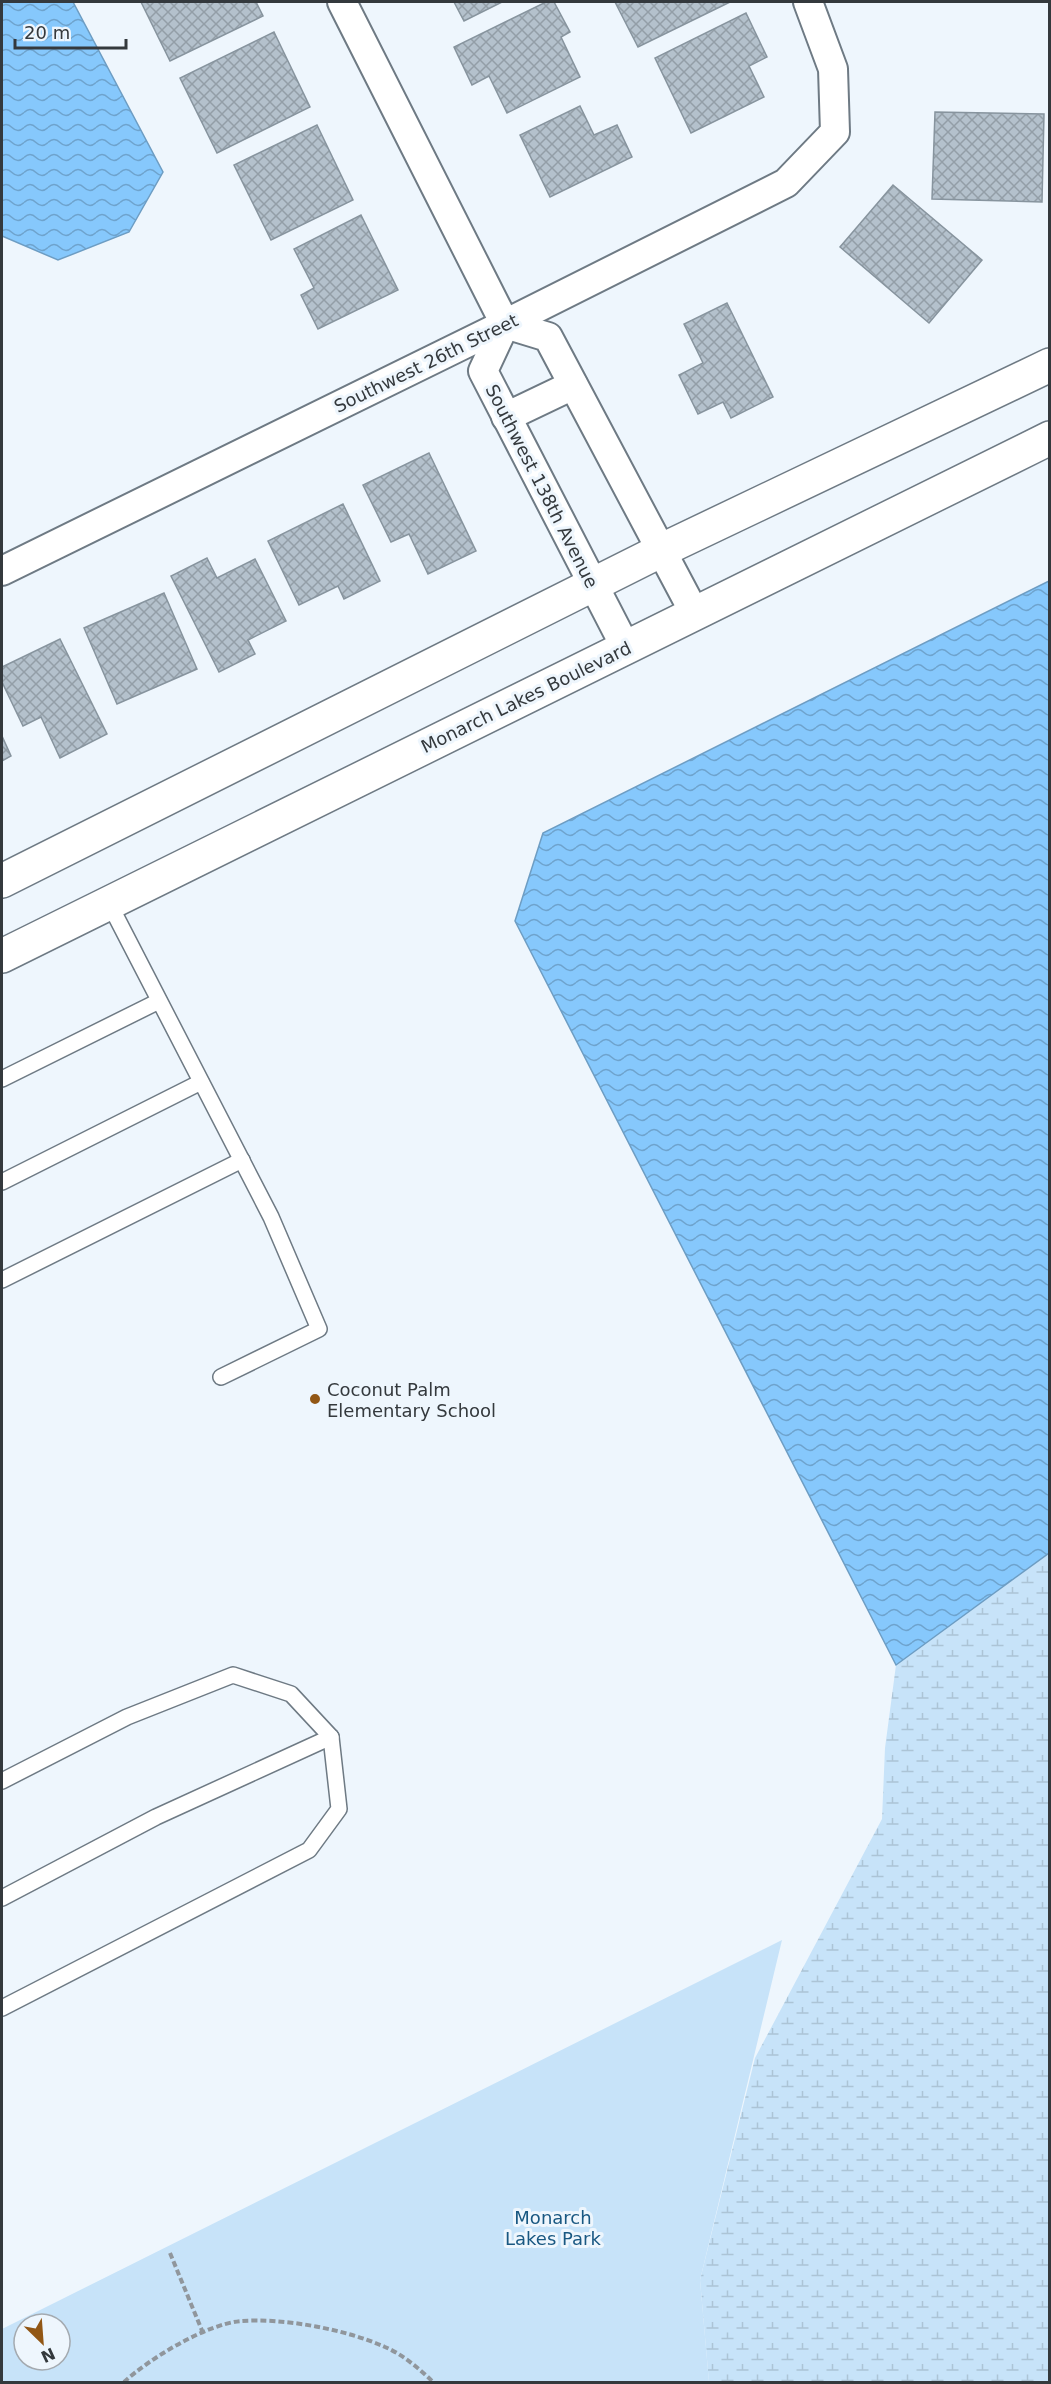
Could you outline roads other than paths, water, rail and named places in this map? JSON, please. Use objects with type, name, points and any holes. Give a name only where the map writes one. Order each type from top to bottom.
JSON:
[{"type":"street","points":[[342,2],[505,324],[548,338],[695,614]]},
{"type":"street","name":"Southwest 26th Street","points":[[2,571],[786,183],[835,132],[833,69],[808,2]]},
{"type":"street","name":"Southwest 138th Avenue","points":[[505,324],[483,371],[626,648]]},
{"type":"street","points":[[2,881],[660,550],[1050,365]]},
{"type":"street","points":[[506,417],[573,385]]},
{"type":"street","name":"Monarch Lakes Boulevard","points":[[2,957],[1048,438]]},
{"type":"lane","points":[[109,903],[242,1160],[320,1329],[221,1377]]},
{"type":"lane","points":[[2,1079],[159,1001]]},
{"type":"lane","points":[[2,1182],[201,1082]]},
{"type":"lane","points":[[2,1280],[242,1160]]},
{"type":"lane","points":[[2,1781],[127,1717],[233,1675],[291,1694],[331,1737],[339,1809],[309,1850],[2,2008]]},
{"type":"lane","points":[[2,1898],[156,1816],[331,1737]]},
{"type":"water","points":[[2,2],[73,2],[163,172],[129,232],[58,260],[2,236]]},
{"type":"water","points":[[1049,581],[1049,1553],[896,1665],[515,921],[543,833]]},
{"type":"place","name":"Coconut Palm Elementary School","points":[[315,1399]]},
{"type":"park label","name":"Monarch Lakes Park","points":[[553,2227]]}]
